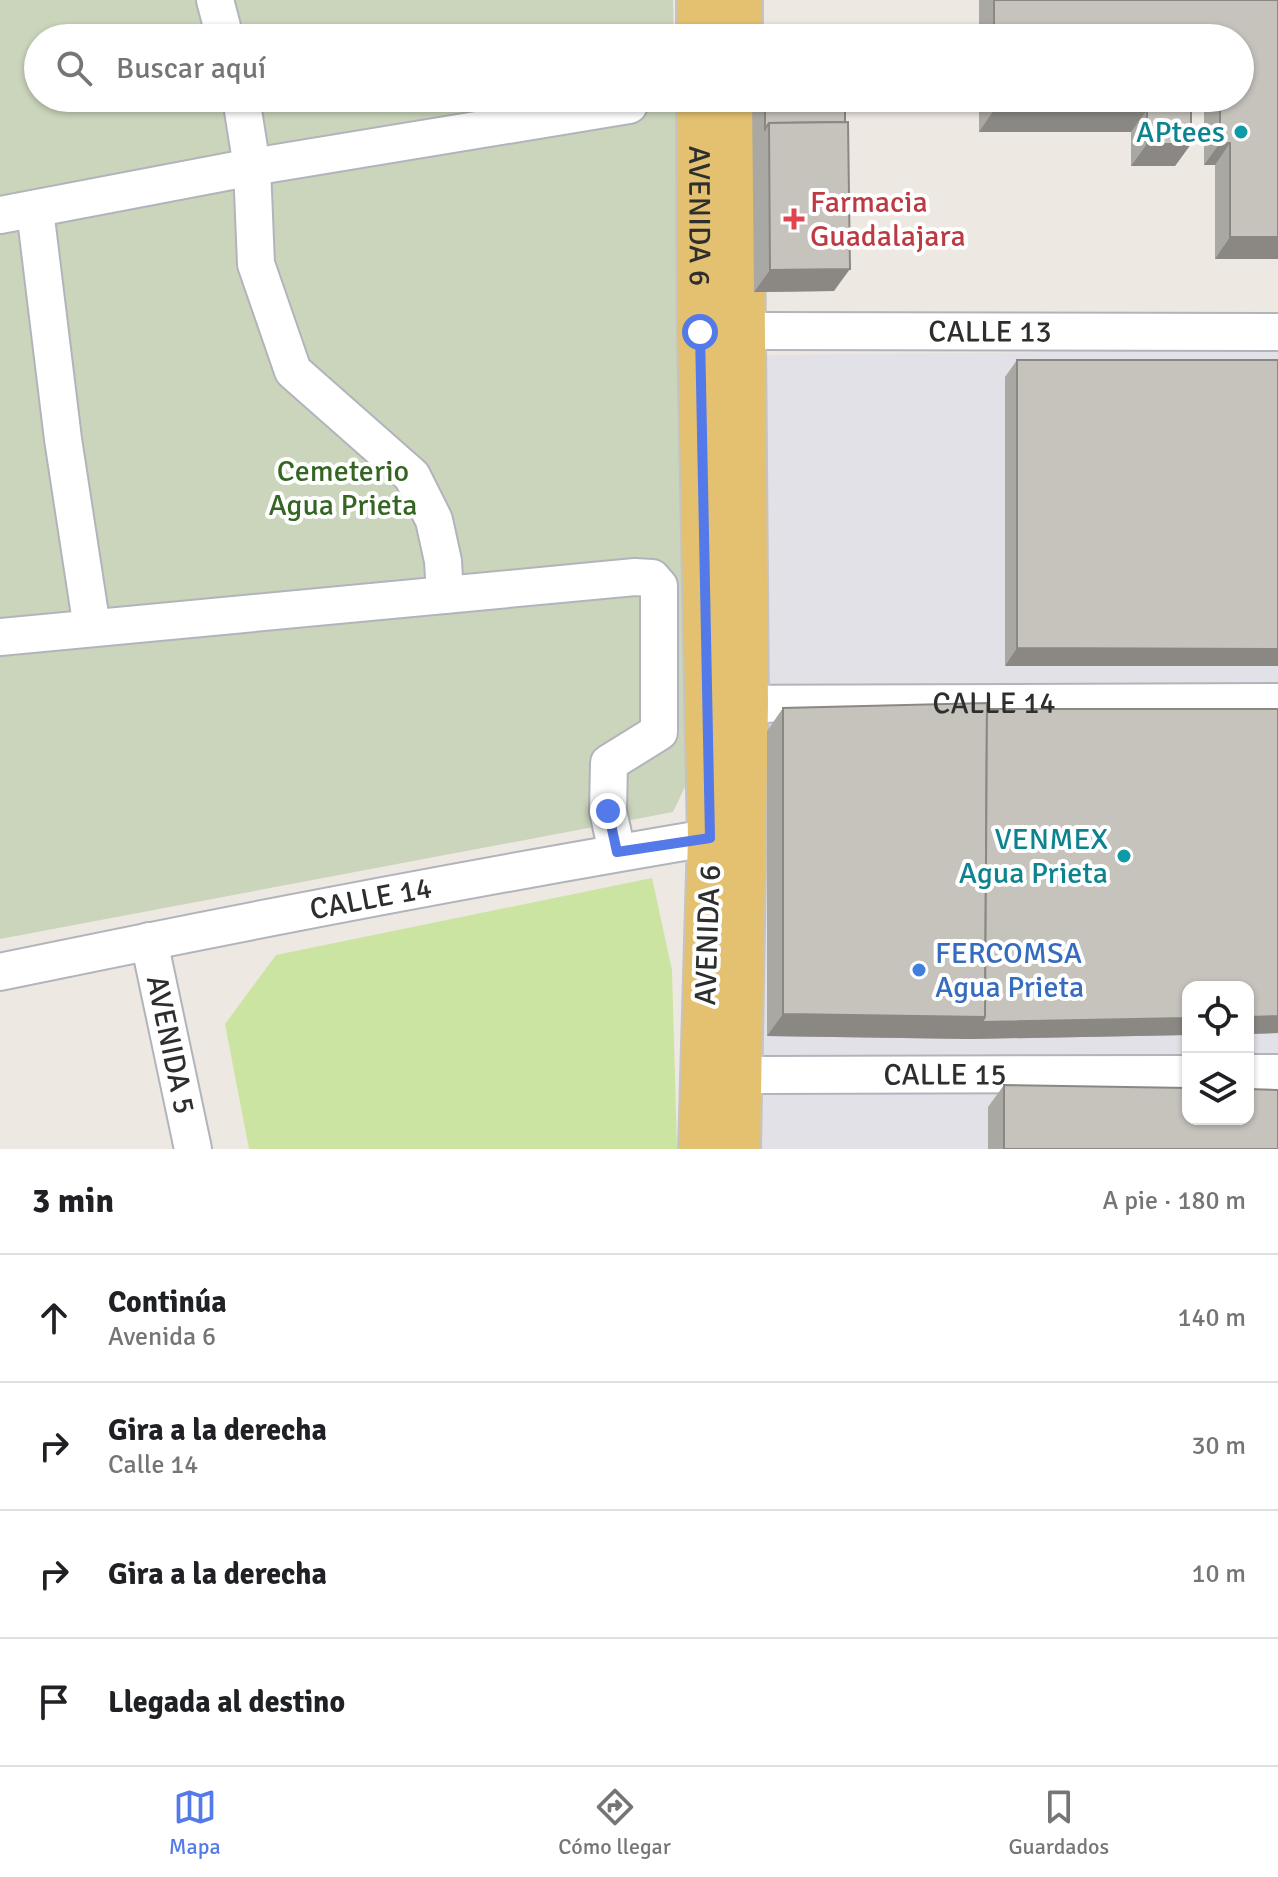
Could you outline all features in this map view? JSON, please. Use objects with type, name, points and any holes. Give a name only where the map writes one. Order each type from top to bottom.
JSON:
[{"type":"main road","points":[[699,0],[699,24]]},
{"type":"main road","points":[[740,0],[740,24]]},
{"type":"main road","name":"AVENIDA 6","points":[[700,112],[721,331],[727,704],[721,1075],[701,1149]]},
{"type":"main road","name":"AVENIDA 6","points":[[721,331],[740,112]]},
{"type":"main road","name":"AVENIDA 6","points":[[721,1075],[738,1149]]},
{"type":"street","points":[[215,0],[221,24]]},
{"type":"street","points":[[243,112],[252,167],[256,264],[293,371],[412,476],[434,520],[443,561],[445,595]]},
{"type":"street","points":[[0,215],[252,167],[586,112]]},
{"type":"street","points":[[35,210],[63,439],[92,628]]},
{"type":"street","name":"CALLE 13","points":[[721,331],[1278,332]]},
{"type":"street","points":[[0,637],[635,577],[652,578],[659,586],[659,732],[609,763],[608,811],[617,852]]},
{"type":"street","name":"CALLE 14","points":[[727,704],[1278,702]]},
{"type":"street","name":"CALLE 14","points":[[0,972],[617,852],[727,835]]},
{"type":"street","name":"AVENIDA 5","points":[[149,941],[193,1149]]},
{"type":"street","points":[[1254,1073],[1278,1073]]},
{"type":"street","name":"CALLE 15","points":[[721,1075],[1182,1074]]},
{"type":"shaded area","points":[[1278,350],[1278,1149],[751,1149],[758,355]]},
{"type":"green space","name":"Cemeterio Agua Prieta","points":[[0,0],[673,0],[674,24],[24,24],[24,112],[675,112],[692,772],[673,812],[0,939]]},
{"type":"green space","points":[[652,878],[672,970],[677,1149],[249,1149],[225,1024],[276,955]]},
{"type":"building","name":"APtees","points":[[994,0],[1278,0],[1278,237],[1230,237],[1230,143],[1220,143],[1220,112],[1254,112],[1254,24],[994,24]]},
{"type":"building","points":[[765,112],[845,112],[845,122],[769,123],[765,129]]},
{"type":"building","points":[[1147,112],[1191,112],[1191,144],[1147,144]]},
{"type":"building","name":"Farmacia Guadalajara","points":[[848,122],[850,269],[770,270],[769,123]]},
{"type":"building","points":[[1017,360],[1278,360],[1278,649],[1017,648]]},
{"type":"building","points":[[987,703],[985,1017],[783,1014],[783,708]]},
{"type":"building","name":"VENMEX Agua Prieta","points":[[987,709],[1278,709],[1278,1016],[1254,1017],[1254,981],[1182,981],[1182,1018],[982,1022],[985,1017]]},
{"type":"building","points":[[1004,1085],[1182,1088],[1182,1125],[1254,1125],[1254,1089],[1278,1090],[1278,1149],[1004,1149]]},
{"type":"place","name":"APtees","points":[[1241,132]]},
{"type":"place","name":"Farmacia Guadalajara","points":[[794,219]]},
{"type":"place","name":"VENMEX Agua Prieta","points":[[1124,856]]},
{"type":"place","name":"FERCOMSA Agua Prieta","points":[[919,970]]},
{"type":"route","points":[[608,811],[617,852],[710,838],[700,332]]}]
